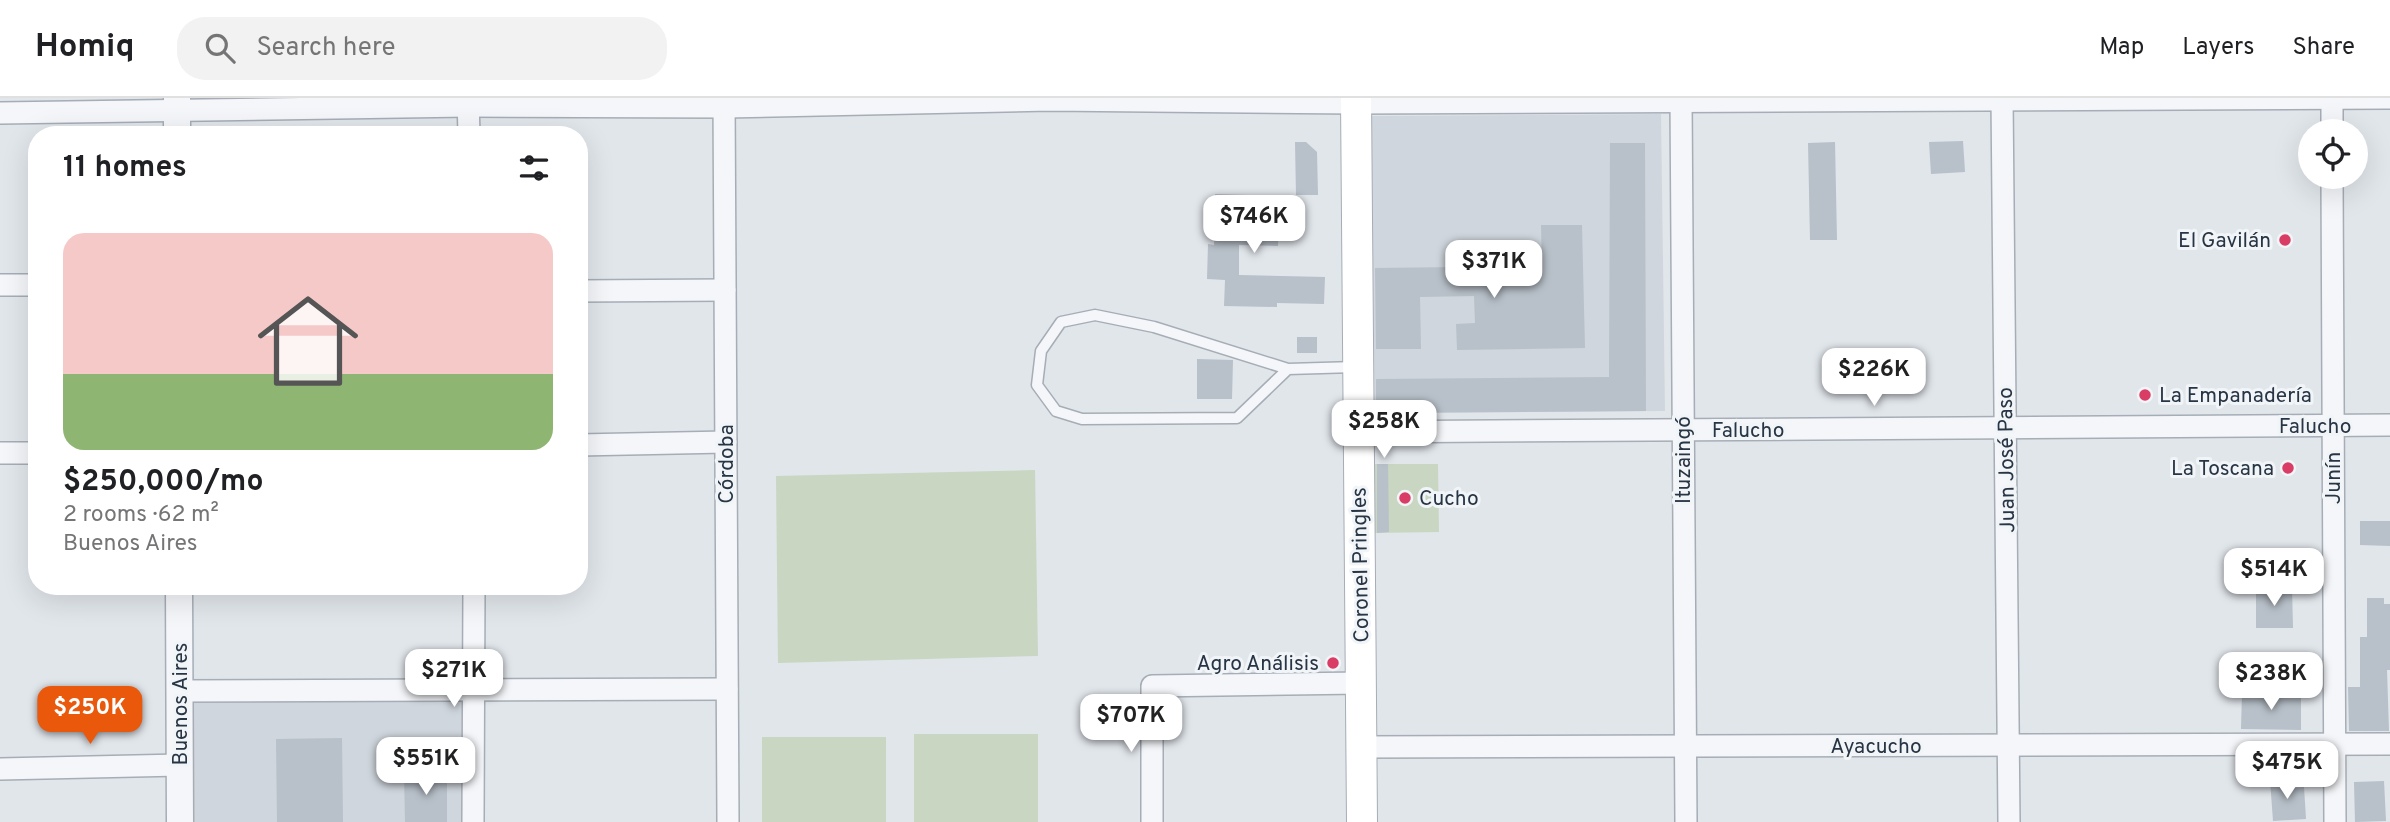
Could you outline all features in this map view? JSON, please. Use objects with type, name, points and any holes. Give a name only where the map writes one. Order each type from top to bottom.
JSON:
[{"type":"main road","name":"Coronel Pringles","points":[[1356,100],[1362,822]]},
{"type":"street","points":[[2332,98],[2332,119]]},
{"type":"street","points":[[0,113],[177,114],[468,102],[2390,98]]},
{"type":"street","name":"Ituzaingó","points":[[1681,99],[1686,822]]},
{"type":"street","name":"Juan José Paso","points":[[2002,99],[2009,822]]},
{"type":"street","points":[[468,102],[469,126]]},
{"type":"street","name":"Córdoba","points":[[725,102],[728,822]]},
{"type":"street","name":"Junín","points":[[2332,189],[2335,822]]},
{"type":"street","points":[[0,285],[28,285]]},
{"type":"street","points":[[588,291],[725,290]]},
{"type":"street","name":"Falucho","points":[[1358,432],[2390,425]]},
{"type":"street","points":[[588,445],[726,442]]},
{"type":"street","points":[[0,453],[28,453]]},
{"type":"street","name":"Buenos Aires","points":[[179,595],[180,822]]},
{"type":"street","points":[[473,822],[474,595]]},
{"type":"street","points":[[1152,822],[1152,686],[1361,683]]},
{"type":"street","points":[[180,691],[727,689]]},
{"type":"street","name":"Ayacucho","points":[[1361,747],[2390,744]]},
{"type":"street","points":[[0,769],[180,765]]},
{"type":"lane","points":[[1288,369],[1237,418],[1082,419],[1056,411],[1037,385],[1041,351],[1061,322],[1095,315],[1154,327],[1288,369],[1358,366]]},
{"type":"shaded area","points":[[1661,114],[1665,411],[1375,413],[1371,116]]},
{"type":"shaded area","points":[[474,688],[473,822],[184,822],[180,691]]},
{"type":"green space","name":"Cucho","points":[[1372,464],[1438,464],[1439,532],[1372,533]]},
{"type":"green space","points":[[1035,470],[1038,656],[778,663],[776,476]]},
{"type":"green space","points":[[914,734],[1038,734],[1038,822],[914,822]]},
{"type":"green space","points":[[762,737],[886,737],[886,822],[762,822]]},
{"type":"building","points":[[1963,141],[1965,172],[1931,174],[1929,142]]},
{"type":"building","points":[[1295,142],[1306,142],[1317,152],[1318,195],[1296,195]]},
{"type":"building","points":[[1835,142],[1837,240],[1810,240],[1808,143]]},
{"type":"building","points":[[1610,143],[1645,143],[1646,411],[1376,413],[1376,379],[1609,377]]},
{"type":"building","points":[[1215,194],[1279,196],[1278,246],[1239,245],[1239,275],[1325,277],[1324,304],[1224,306],[1225,280],[1207,279],[1208,244],[1214,245]]},
{"type":"building","points":[[1541,225],[1582,225],[1585,348],[1457,350],[1456,324],[1475,323],[1474,296],[1420,297],[1421,349],[1376,349],[1375,268],[1542,266]]},
{"type":"building","points":[[1297,337],[1317,337],[1317,353],[1297,353]]},
{"type":"building","points":[[1197,359],[1233,360],[1232,399],[1197,399]]},
{"type":"building","points":[[1377,464],[1388,464],[1389,532],[1377,533]]},
{"type":"building","points":[[2360,521],[2390,521],[2390,546],[2360,545]]},
{"type":"building","points":[[2256,588],[2292,588],[2293,628],[2256,628]]},
{"type":"building","points":[[2367,598],[2384,598],[2384,604],[2390,604],[2390,670],[2387,670],[2389,731],[2349,731],[2348,687],[2360,687],[2360,637],[2367,637]]},
{"type":"building","points":[[2242,694],[2301,696],[2301,730],[2241,729]]},
{"type":"building","points":[[342,738],[343,822],[277,822],[276,739]]},
{"type":"building","points":[[404,772],[447,772],[447,822],[405,822]]},
{"type":"building","points":[[2289,779],[2289,788],[2304,787],[2306,819],[2273,821],[2270,780]]},
{"type":"building","points":[[2384,781],[2386,821],[2355,822],[2354,782]]},
{"type":"place","name":"El Gavilán","points":[[2285,240]]},
{"type":"place","name":"La Empanadería","points":[[2145,395]]},
{"type":"place","name":"La Toscana","points":[[2288,468]]},
{"type":"place","name":"Cucho","points":[[1405,498]]},
{"type":"place","name":"Agro Análisis","points":[[1333,663]]}]
